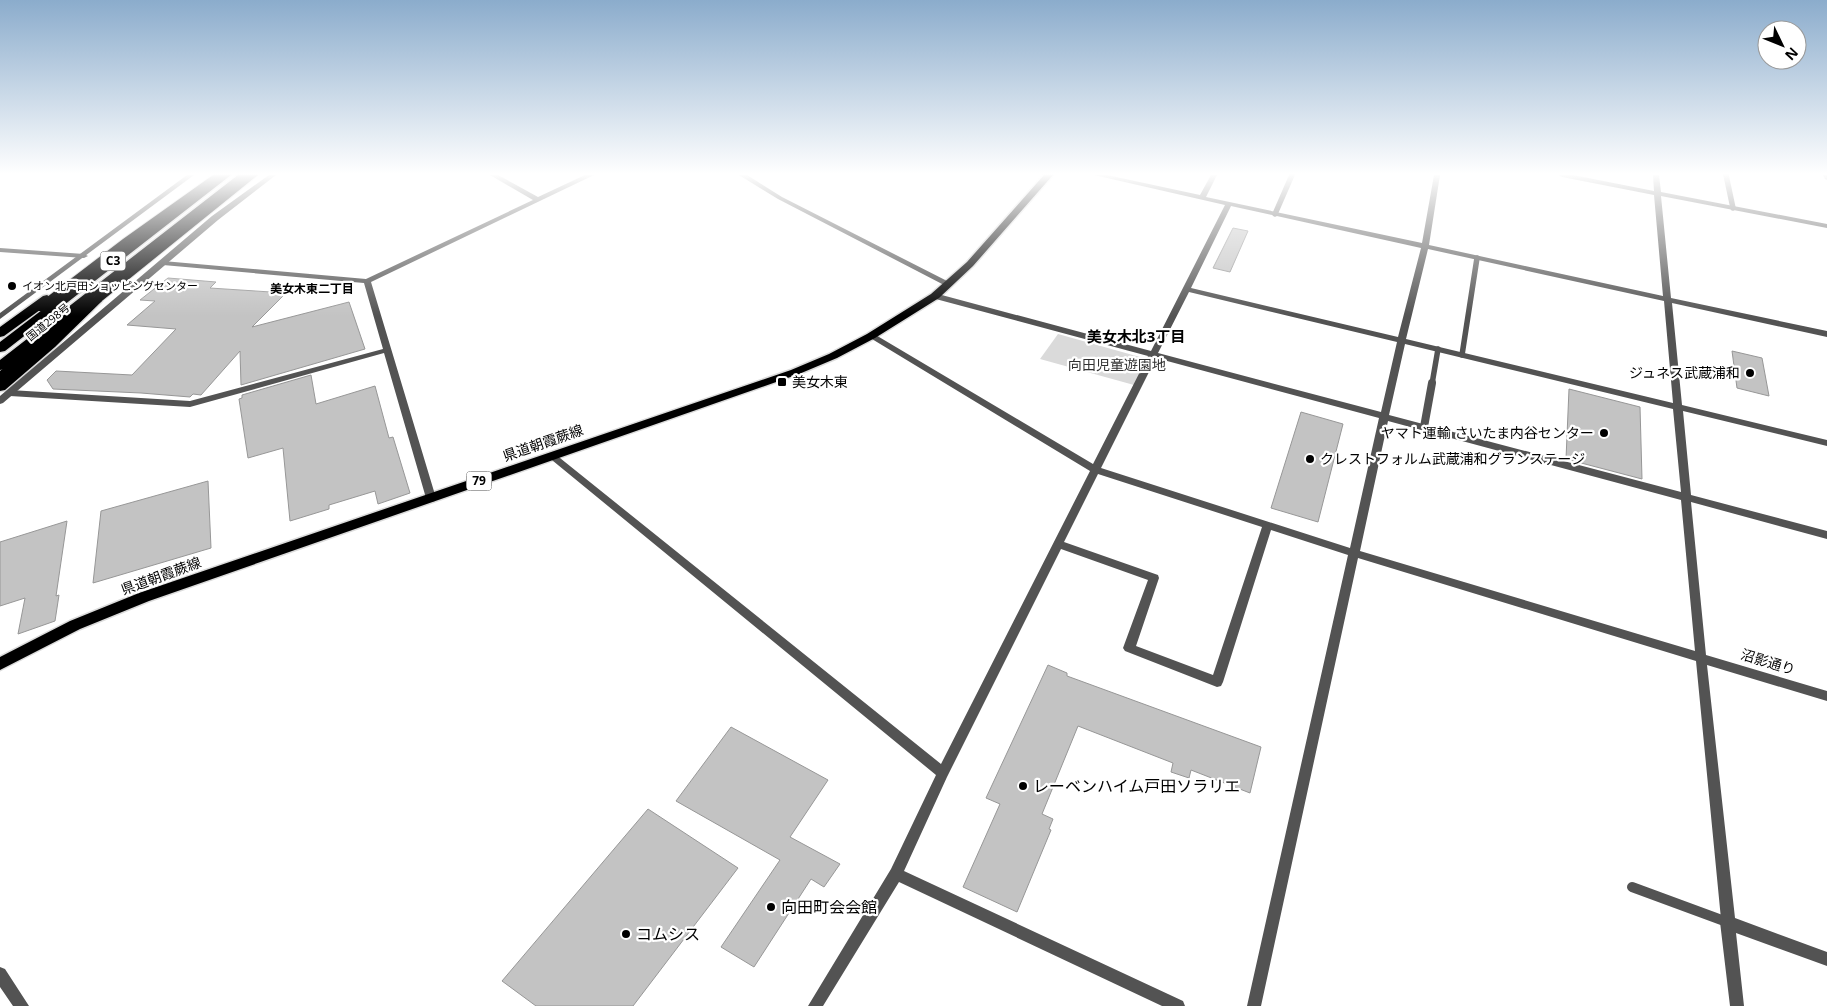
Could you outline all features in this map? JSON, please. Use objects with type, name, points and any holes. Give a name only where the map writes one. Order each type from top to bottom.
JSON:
[{"type":"highway","name":"国道298号","points":[[0,339],[154,222]]},
{"type":"highway","name":"C3","points":[[0,348],[165,222]]},
{"type":"highway","name":"C3","points":[[0,366],[183,222]]},
{"type":"highway","name":"国道298号","points":[[0,377],[194,222]]},
{"type":"highway","points":[[0,333],[127,241]]},
{"type":"highway","points":[[5,390],[104,293]]},
{"type":"main road","name":"県道朝霞蕨線","points":[[0,664],[75,625],[111,609],[796,372],[833,356],[872,336],[935,296],[970,264],[1007,222]]},
{"type":"street","points":[[0,317],[129,222]]},
{"type":"street","points":[[0,401],[5,390],[210,222]]},
{"type":"street","points":[[162,262],[367,280],[491,222]]},
{"type":"street","points":[[827,222],[949,284]]},
{"type":"street","points":[[815,1006],[896,874],[943,773],[1220,222]]},
{"type":"street","points":[[1312,222],[1827,334]]},
{"type":"street","points":[[1254,1006],[1401,340],[1425,246],[1429,222]]},
{"type":"street","points":[[1660,222],[1736,1006]]},
{"type":"street","points":[[1806,222],[1827,226]]},
{"type":"street","points":[[0,250],[84,256]]},
{"type":"street","points":[[367,280],[431,498]]},
{"type":"street","points":[[1187,289],[1827,443]]},
{"type":"street","points":[[935,296],[1827,535]]},
{"type":"street","name":"沼影通り","points":[[872,336],[1096,470],[1354,553],[1827,696]]},
{"type":"street","points":[[5,390],[190,404],[388,350]]},
{"type":"street","points":[[552,456],[943,773]]},
{"type":"street","points":[[1059,544],[1154,578],[1129,648],[1217,682],[1268,526]]},
{"type":"street","points":[[896,874],[1178,1006]]},
{"type":"street","points":[[1727,922],[1827,959]]},
{"type":"street","points":[[0,974],[22,1006]]},
{"type":"lane","points":[[1462,355],[1477,258]]},
{"type":"lane","points":[[1424,427],[1438,349]]},
{"type":"lane","points":[[1632,887],[1727,922]]},
{"type":"green space","name":"向田児童遊園地","points":[[1058,334],[1147,359],[1134,385],[1040,359]]},
{"type":"building","points":[[1233,228],[1248,231],[1230,272],[1213,268]]},
{"type":"building","points":[[168,278],[216,282],[210,288],[286,293],[252,327],[349,302],[365,349],[241,385],[240,351],[201,395],[193,394],[190,397],[53,389],[47,380],[56,371],[132,375],[176,329],[127,325],[155,301],[140,300]]},
{"type":"building","name":"ジュネス武蔵浦和","points":[[1732,351],[1762,358],[1769,396],[1737,388]]},
{"type":"building","points":[[311,375],[316,404],[375,386],[389,438],[393,437],[410,493],[378,504],[375,491],[329,505],[329,509],[290,521],[283,448],[248,458],[239,399],[242,398],[242,395]]},
{"type":"building","name":"ヤマト運輸 さいたま内谷センター","points":[[1569,389],[1640,407],[1642,479],[1566,459]]},
{"type":"building","name":"クレストフォルム武蔵浦和グランステージ","points":[[1301,412],[1343,424],[1318,522],[1271,508]]},
{"type":"building","points":[[208,481],[211,548],[93,583],[101,511]]},
{"type":"building","points":[[67,521],[56,596],[59,595],[55,621],[18,634],[25,598],[0,606],[0,542]]},
{"type":"building","name":"レーベンハイム戸田ソラリエ","points":[[1048,665],[1067,673],[1067,676],[1261,747],[1250,793],[1191,770],[1189,778],[1171,772],[1173,763],[1078,726],[1042,814],[1053,819],[1049,829],[1051,830],[1017,912],[963,887],[1000,804],[986,798]]},
{"type":"building","points":[[731,727],[828,780],[790,837],[840,864],[824,887],[811,879],[754,967],[721,947],[780,860],[676,801]]},
{"type":"building","points":[[648,809],[738,868],[633,1006],[536,1006],[502,981]]},
{"type":"place","name":"イオン北戸田ショッピングセンター","points":[[12,286]]},
{"type":"place","name":"ジュネス武蔵浦和","points":[[1750,373]]},
{"type":"place","name":"美女木東","points":[[782,382]]},
{"type":"place","name":"ヤマト運輸 さいたま内谷センター","points":[[1604,433]]},
{"type":"place","name":"クレストフォルム武蔵浦和グランステージ","points":[[1310,459]]},
{"type":"place","name":"レーベンハイム戸田ソラリエ","points":[[1023,786]]},
{"type":"place","name":"向田町会会館","points":[[771,907]]},
{"type":"place","name":"コムシス","points":[[626,934]]},
{"type":"district","name":"美女木東二丁目","points":[[312,289]]},
{"type":"district","name":"美女木北3丁目","points":[[1136,337]]}]
